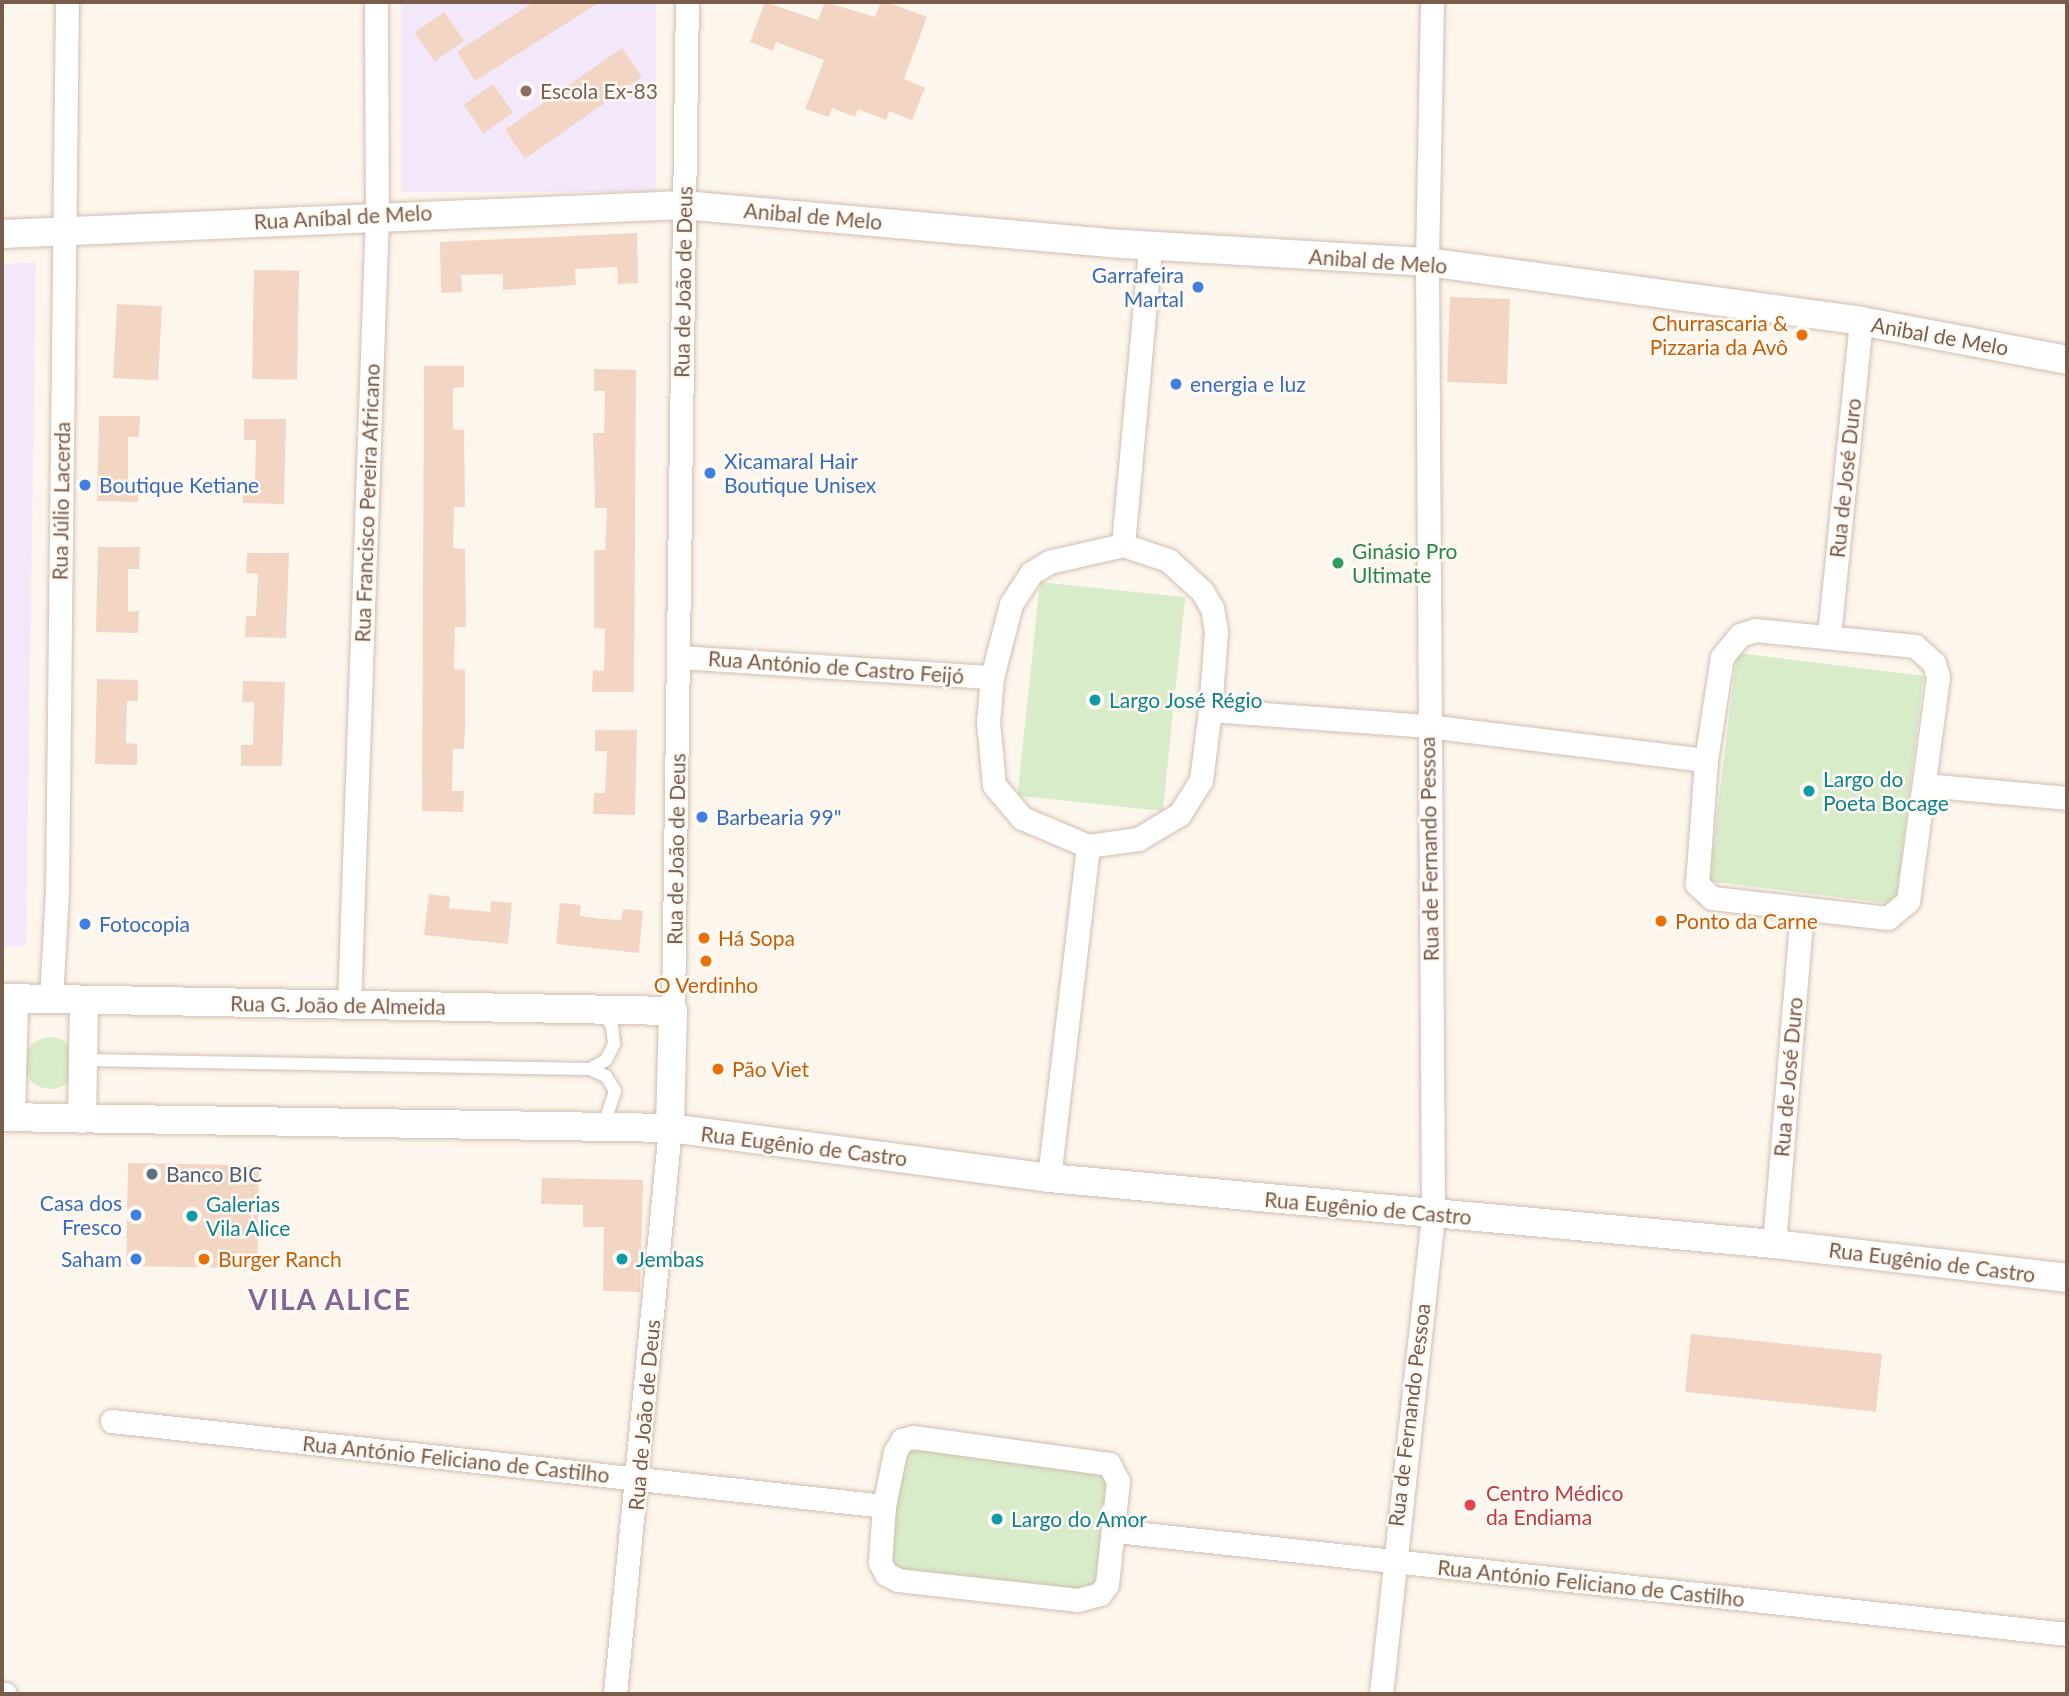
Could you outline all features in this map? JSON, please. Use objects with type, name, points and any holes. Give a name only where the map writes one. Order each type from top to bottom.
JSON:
[{"type":"street","name":"Rua Júlio Lacerda","points":[[51,999],[57,892],[67,2]]},
{"type":"street","name":"Rua Francisco Pereira Africano","points":[[349,1005],[377,215],[376,2]]},
{"type":"street","name":"Rua de João de Deus","points":[[615,1694],[639,1479],[670,1128],[687,2]]},
{"type":"street","name":"Rua de Fernando Pessoa","points":[[1381,1694],[1393,1561],[1433,1214],[1427,262],[1432,2]]},
{"type":"street","name":"Rua Aníbal de Melo","points":[[2,234],[377,215],[684,205]]},
{"type":"street","name":"Anibal de Melo","points":[[684,205],[1150,246],[1427,262],[1861,321],[2067,360]]},
{"type":"street","points":[[1123,545],[1150,246]]},
{"type":"street","name":"Rua de José Duro","points":[[1829,636],[1861,321]]},
{"type":"street","points":[[1123,545],[1168,560],[1202,591],[1212,608],[1216,631],[1210,710],[1201,780],[1180,814],[1139,839],[1088,846],[1022,818],[994,785],[988,722],[992,677],[1011,604],[1031,573],[1049,562],[1123,545]]},
{"type":"street","points":[[1755,630],[1829,636],[1915,646],[1934,663],[1938,677],[1908,901],[1901,910],[1873,919],[1712,898],[1697,884],[1706,760],[1722,656],[1729,645],[1755,630]]},
{"type":"street","name":"Rua António de Castro Feijó","points":[[679,657],[992,677]]},
{"type":"street","points":[[1210,710],[1428,726],[1706,760]]},
{"type":"street","points":[[1925,785],[2067,798]]},
{"type":"street","points":[[1049,1178],[1088,846]]},
{"type":"street","name":"Rua de José Duro","points":[[1774,1244],[1802,911]]},
{"type":"street","points":[[8,999],[6,1117],[670,1128]]},
{"type":"street","name":"Rua G. João de Almeida","points":[[8,999],[673,1011]]},
{"type":"street","points":[[82,1118],[84,1000]]},
{"type":"street","name":"Rua Eugênio de Castro","points":[[670,1128],[1049,1178],[1774,1244],[2067,1278]]},
{"type":"street","name":"Rua António Feliciano de Castilho","points":[[112,1421],[884,1506]]},
{"type":"street","points":[[924,1437],[1109,1464],[1118,1480],[1115,1531],[1107,1584],[1100,1594],[1077,1600],[898,1580],[880,1562],[884,1506],[902,1440],[924,1437]]},
{"type":"street","name":"Rua António Feliciano de Castilho","points":[[1115,1531],[2067,1634]]},
{"type":"lane","points":[[590,1069],[611,1053],[614,1036],[608,1018],[591,1010]]},
{"type":"lane","points":[[82,1060],[590,1069],[606,1076],[615,1091],[603,1127]]},
{"type":"shaded area","name":"Escola Ex-83","points":[[401,2],[656,2],[656,192],[401,192]]},
{"type":"shaded area","points":[[36,262],[26,946],[2,946],[2,264]]},
{"type":"green space","points":[[1040,582],[1185,597],[1163,811],[1018,796]]},
{"type":"green space","points":[[1737,653],[1924,676],[1896,904],[1709,881]]},
{"type":"green space","points":[[50,1037],[69,1044],[76,1063],[69,1082],[50,1089],[31,1082],[24,1063],[31,1044]]},
{"type":"green space","points":[[903,1442],[1109,1467],[1094,1592],[888,1567]]},
{"type":"building","points":[[534,2],[600,2],[475,81],[457,52]]},
{"type":"building","points":[[765,2],[818,20],[825,2],[875,17],[881,2],[887,2],[927,17],[904,79],[925,88],[912,120],[889,111],[886,120],[858,109],[855,117],[832,108],[829,117],[805,109],[824,60],[776,42],[773,51],[750,42]]},
{"type":"building","points":[[444,12],[464,41],[435,61],[415,33]]},
{"type":"building","points":[[622,48],[642,77],[525,159],[505,130]]},
{"type":"building","points":[[493,84],[513,113],[484,133],[464,105]]},
{"type":"building","points":[[637,233],[638,283],[618,284],[617,267],[575,269],[576,285],[503,290],[503,274],[461,275],[462,292],[441,293],[440,242]]},
{"type":"building","points":[[254,270],[299,271],[297,380],[252,379]]},
{"type":"building","points":[[1450,297],[1510,299],[1507,384],[1447,382]]},
{"type":"building","points":[[117,304],[162,306],[158,380],[113,378]]},
{"type":"building","points":[[424,366],[464,366],[464,387],[453,388],[453,429],[464,430],[465,507],[454,507],[453,548],[465,549],[466,627],[455,627],[454,669],[465,670],[465,728],[464,749],[453,749],[452,791],[464,791],[463,812],[422,811]]},
{"type":"building","points":[[594,369],[636,370],[634,692],[592,692],[593,670],[604,671],[605,629],[594,628],[594,550],[605,550],[607,508],[595,508],[593,433],[604,433],[605,391],[594,391]]},
{"type":"building","points":[[99,416],[140,416],[139,437],[128,437],[128,480],[139,480],[138,502],[97,501]]},
{"type":"building","points":[[244,419],[286,419],[284,504],[243,503],[243,482],[255,482],[256,440],[244,440]]},
{"type":"building","points":[[98,547],[140,547],[139,569],[128,569],[128,612],[139,611],[138,633],[96,632]]},
{"type":"building","points":[[247,553],[289,553],[286,638],[245,637],[246,616],[256,616],[258,574],[246,573]]},
{"type":"building","points":[[97,679],[138,680],[138,701],[127,701],[126,743],[137,744],[137,765],[95,764]]},
{"type":"building","points":[[243,681],[285,682],[282,766],[241,766],[241,745],[253,745],[254,702],[242,702]]},
{"type":"building","points":[[595,730],[637,730],[635,815],[593,814],[594,793],[605,793],[607,751],[595,751]]},
{"type":"building","points":[[429,894],[450,897],[449,908],[490,912],[491,901],[512,903],[508,944],[424,935]]},
{"type":"building","points":[[560,903],[581,905],[580,916],[601,919],[621,920],[623,909],[643,911],[639,953],[556,944]]},
{"type":"building","name":"Galerias Vila Alice","points":[[128,1163],[259,1165],[257,1268],[126,1266]]},
{"type":"building","name":"Jembas","points":[[542,1178],[643,1180],[640,1292],[603,1291],[604,1227],[583,1227],[583,1205],[541,1204]]},
{"type":"building","points":[[1691,1334],[1882,1354],[1876,1412],[1685,1392]]},
{"type":"place","name":"Escola Ex-83","points":[[526,91]]},
{"type":"place","name":"Garrafeira Martal","points":[[1198,287]]},
{"type":"place","name":"Churrascaria & Pizzaria da Avô","points":[[1802,335]]},
{"type":"place","name":"energia e luz","points":[[1176,384]]},
{"type":"place","name":"Xicamaral Hair Boutique Unisex","points":[[710,473]]},
{"type":"place","name":"Boutique Ketiane","points":[[85,485]]},
{"type":"place","name":"Ginásio Pro Ultimate","points":[[1338,563]]},
{"type":"place","name":"Largo José Régio","points":[[1095,700]]},
{"type":"place","name":"Largo do Poeta Bocage","points":[[1809,791]]},
{"type":"place","name":"Barbearia 99\"","points":[[702,817]]},
{"type":"place","name":"Ponto da Carne","points":[[1661,921]]},
{"type":"place","name":"Fotocopia","points":[[85,924]]},
{"type":"place","name":"Há Sopa","points":[[704,938]]},
{"type":"place","name":"O Verdinho","points":[[706,961]]},
{"type":"place","name":"Pão Viet","points":[[718,1069]]},
{"type":"place","name":"Banco BIC","points":[[152,1174]]},
{"type":"place","name":"Casa dos Fresco","points":[[136,1215]]},
{"type":"place","name":"Galerias Vila Alice","points":[[192,1216]]},
{"type":"place","name":"Saham","points":[[136,1259]]},
{"type":"place","name":"Burger Ranch","points":[[204,1259]]},
{"type":"place","name":"Jembas","points":[[622,1259]]},
{"type":"place","name":"Centro Médico da Endiama","points":[[1470,1505]]},
{"type":"place","name":"Largo do Amor","points":[[997,1519]]},
{"type":"district","name":"VILA ALICE","points":[[330,1299]]}]
